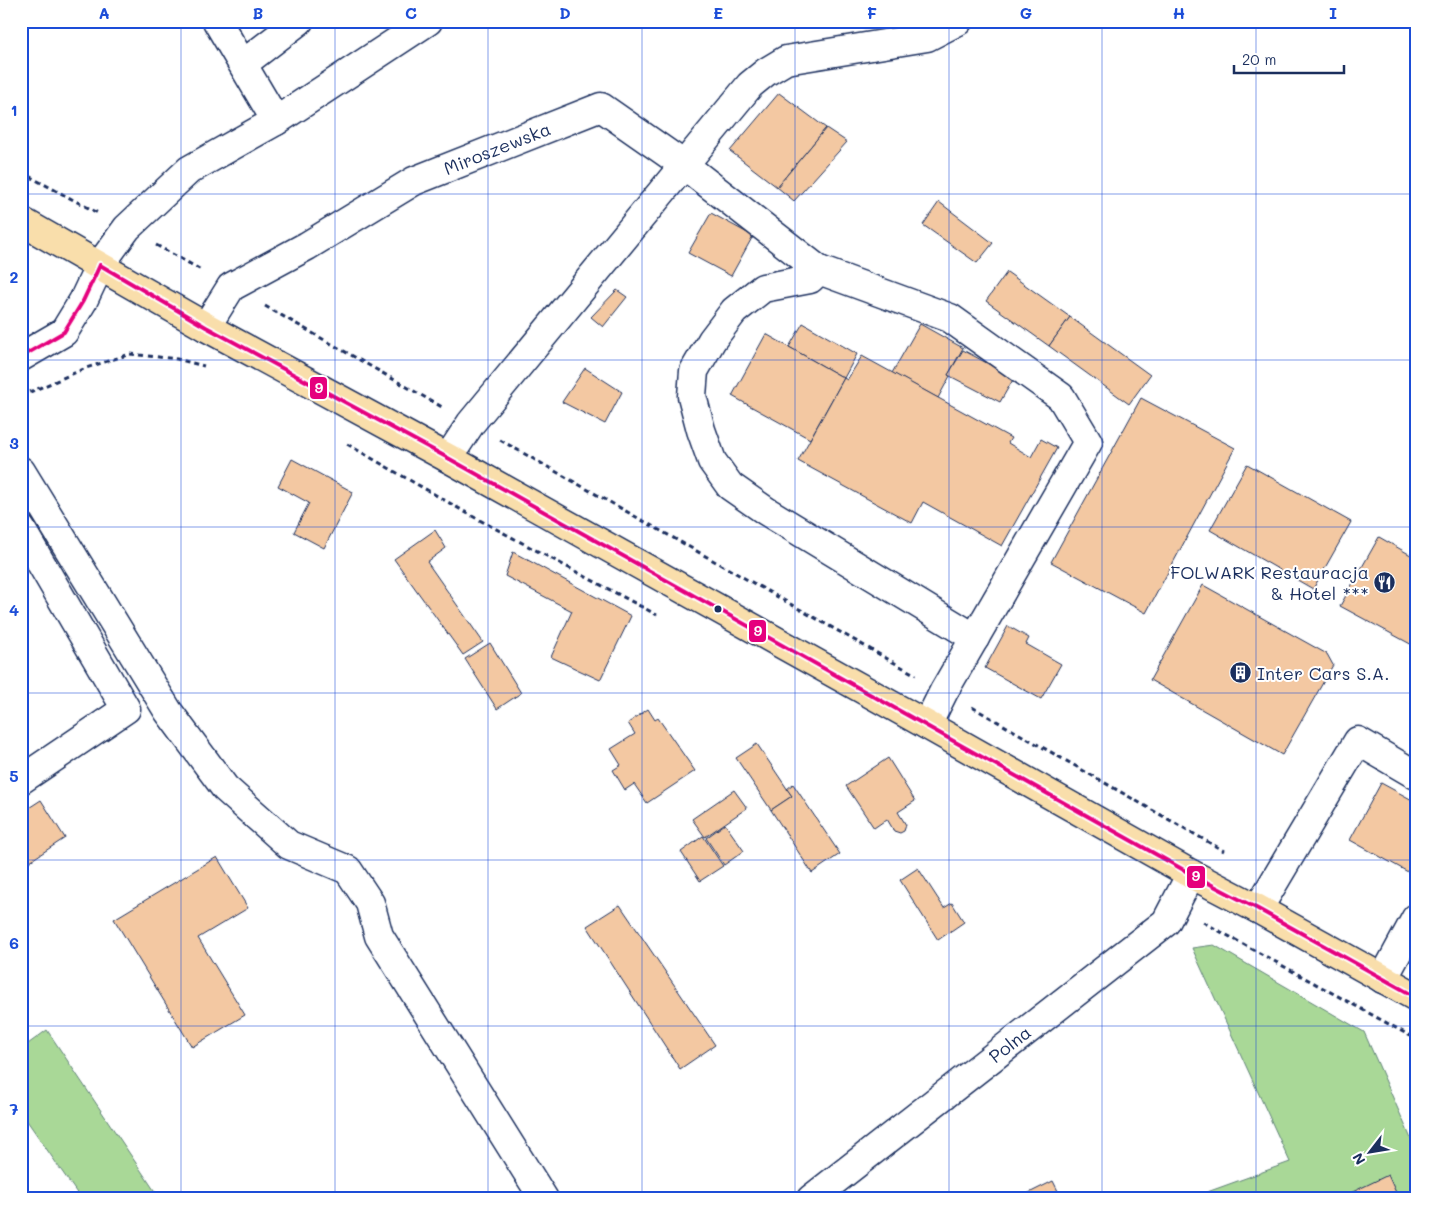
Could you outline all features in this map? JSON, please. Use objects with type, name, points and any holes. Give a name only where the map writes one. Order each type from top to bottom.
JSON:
[{"type":"main road","points":[[21,221],[206,327],[448,458],[928,725],[1191,874],[1416,997]]},
{"type":"street","points":[[218,21],[276,121]]},
{"type":"street","points":[[243,64],[299,21]]},
{"type":"street","points":[[21,357],[64,332],[83,300],[100,265],[127,228],[190,170],[276,121],[428,21]]},
{"type":"street","points":[[448,458],[471,423],[750,85],[766,72],[786,60],[927,38],[958,21]]},
{"type":"street","name":"Miroszewska","points":[[232,287],[307,246],[414,181],[601,107],[684,165]]},
{"type":"street","points":[[684,165],[819,270],[950,318],[1061,397],[1088,442],[944,691],[928,725]]},
{"type":"street","points":[[819,270],[810,279],[763,288],[734,311],[712,340],[694,371],[692,396],[712,461],[730,486],[766,511],[975,638]]},
{"type":"street","points":[[206,327],[232,287]]},
{"type":"street","points":[[21,471],[168,711],[225,788],[290,845],[348,870],[370,903],[379,936],[544,1199]]},
{"type":"street","points":[[21,529],[126,709],[21,780]]},
{"type":"street","points":[[1258,909],[1358,742],[1416,775]]},
{"type":"street","name":"Polna","points":[[811,1199],[1166,922],[1191,874]]},
{"type":"street","points":[[1383,978],[1416,918]]},
{"type":"path","points":[[21,172],[127,228],[232,287],[1232,856]]},
{"type":"path","points":[[21,396],[86,368],[130,354],[177,359],[209,367]]},
{"type":"path","points":[[345,442],[472,516]]},
{"type":"green space","points":[[1214,945],[1364,1032],[1416,1150],[1416,1199],[1188,1199],[1290,1162],[1192,948]]},
{"type":"green space","points":[[47,1030],[160,1199],[81,1199],[21,1112],[21,1049]]},
{"type":"building","points":[[779,93],[826,128],[777,187],[730,151]]},
{"type":"building","points":[[826,128],[847,142],[794,201],[777,187]]},
{"type":"building","points":[[939,202],[993,243],[977,263],[923,225]]},
{"type":"building","points":[[711,213],[753,236],[731,276],[688,253]]},
{"type":"building","points":[[1007,272],[1070,317],[1049,346],[986,301]]},
{"type":"building","points":[[617,290],[627,297],[603,327],[591,317]]},
{"type":"building","points":[[1070,317],[1150,375],[1129,404],[1049,346]]},
{"type":"building","points":[[803,323],[857,354],[844,378],[789,347]]},
{"type":"building","points":[[920,324],[963,348],[938,398],[892,373]]},
{"type":"building","points":[[766,334],[844,378],[810,439],[732,396]]},
{"type":"building","points":[[963,350],[1014,378],[1000,402],[948,375]]},
{"type":"building","points":[[862,356],[1011,438],[1008,443],[1031,457],[1041,439],[1057,448],[1002,546],[923,502],[912,523],[798,461],[844,378],[847,380]]},
{"type":"building","points":[[585,368],[622,392],[605,424],[562,402]]},
{"type":"building","points":[[1141,398],[1235,448],[1146,613],[1051,562]]},
{"type":"building","points":[[292,459],[353,492],[324,548],[294,532],[309,503],[278,486]]},
{"type":"building","points":[[1247,464],[1351,522],[1313,589],[1210,530]]},
{"type":"building","points":[[435,530],[446,548],[427,562],[483,642],[463,655],[394,559]]},
{"type":"building","name":"FOLWARK Restauracja & Hotel ***","points":[[1379,537],[1416,558],[1416,647],[1340,606]]},
{"type":"building","points":[[513,552],[631,616],[600,680],[551,657],[572,611],[505,576]]},
{"type":"building","name":"Inter Cars S.A.","points":[[1203,585],[1327,654],[1333,665],[1282,755],[1150,680]]},
{"type":"building","points":[[1008,626],[1029,638],[1026,644],[1061,664],[1041,699],[985,668]]},
{"type":"building","points":[[490,643],[521,693],[497,709],[465,659]]},
{"type":"building","points":[[648,709],[655,720],[658,718],[695,771],[647,803],[634,784],[625,790],[613,770],[621,765],[611,749],[635,734],[628,723]]},
{"type":"building","points":[[757,744],[792,796],[771,810],[736,758]]},
{"type":"building","points":[[888,758],[915,801],[898,812],[906,825],[904,831],[900,833],[894,831],[887,819],[874,828],[846,786]]},
{"type":"building","points":[[1381,783],[1416,802],[1416,858],[1408,872],[1350,840]]},
{"type":"building","points":[[793,784],[840,854],[812,873],[771,810],[792,796],[787,789]]},
{"type":"building","points":[[734,790],[747,808],[705,837],[692,819]]},
{"type":"building","points":[[41,800],[65,838],[21,867],[21,813]]},
{"type":"building","points":[[725,824],[744,851],[724,865],[706,838]]},
{"type":"building","points":[[703,836],[723,866],[700,881],[681,852]]},
{"type":"building","points":[[217,857],[248,908],[198,938],[245,1015],[192,1047],[114,919]]},
{"type":"building","points":[[918,868],[944,908],[952,903],[964,922],[938,940],[900,880]]},
{"type":"building","points":[[620,905],[715,1045],[680,1069],[587,926]]},
{"type":"building","points":[[1388,1175],[1399,1199],[1338,1199]]},
{"type":"building","points":[[1053,1181],[1062,1199],[1017,1199]]},
{"type":"transit line","name":"9","points":[[100,265],[206,327],[448,458],[1191,874],[1416,997]]},
{"type":"transit line","name":"9","points":[[21,357],[64,332],[83,301],[100,265]]},
{"type":"place","name":"FOLWARK Restauracja & Hotel ***","points":[[1385,582]]},
{"type":"place","name":"Inter Cars S.A.","points":[[1241,673]]}]
